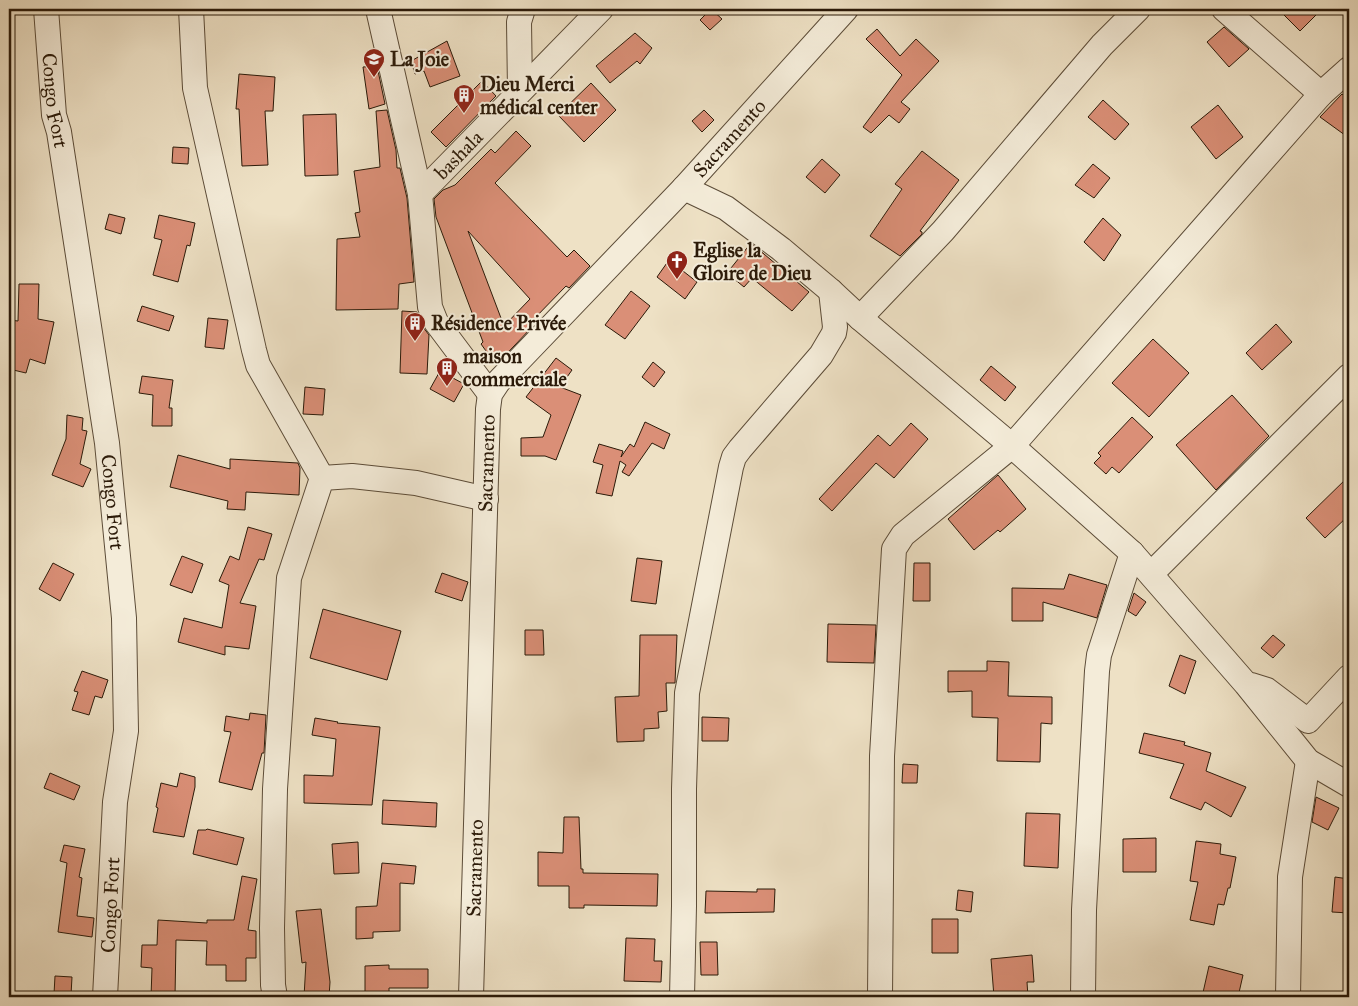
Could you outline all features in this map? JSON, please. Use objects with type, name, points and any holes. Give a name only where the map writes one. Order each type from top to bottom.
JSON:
[{"type":"street","name":"Congo Fort","points":[[46,9],[54,114],[60,132],[107,443],[124,618],[126,731],[115,802],[105,997]]},
{"type":"street","points":[[192,9],[195,88],[258,365],[322,478],[289,578],[274,789],[272,928],[275,997]]},
{"type":"street","points":[[378,9],[420,194],[432,314],[490,394]]},
{"type":"street","points":[[520,90],[519,22],[523,9]]},
{"type":"street","name":"bashala","points":[[420,194],[601,9]]},
{"type":"street","name":"Sacramento","points":[[471,997],[488,409],[490,394],[498,382],[684,188],[846,9]]},
{"type":"street","points":[[860,318],[943,231],[1102,45],[1138,9]]},
{"type":"street","points":[[1224,9],[1321,94]]},
{"type":"street","points":[[880,997],[882,756],[894,549],[903,536],[1012,446],[1321,94],[1349,69]]},
{"type":"street","points":[[684,188],[726,208],[781,249],[1012,446],[1132,553],[1246,684],[1308,761],[1349,785]]},
{"type":"street","points":[[682,997],[687,693],[731,467],[734,457],[740,449],[821,355],[834,333],[831,291]]},
{"type":"street","points":[[1151,574],[1349,376]]},
{"type":"street","points":[[322,478],[352,476],[416,483],[486,499]]},
{"type":"street","points":[[1083,997],[1084,910],[1097,671],[1099,656],[1132,553]]},
{"type":"street","points":[[1246,684],[1267,690],[1308,721],[1349,677]]},
{"type":"street","points":[[1288,997],[1290,877],[1308,761]]},
{"type":"building","points":[[711,9],[722,19],[710,30],[700,20]]},
{"type":"building","points":[[1278,9],[1322,9],[1300,31]]},
{"type":"building","points":[[1224,27],[1249,49],[1229,67],[1207,42]]},
{"type":"building","points":[[877,29],[900,56],[916,39],[939,61],[901,102],[910,109],[899,123],[889,115],[871,133],[863,127],[902,75],[866,39]]},
{"type":"building","points":[[635,33],[652,48],[640,64],[637,61],[610,83],[596,66]]},
{"type":"building","points":[[447,41],[460,76],[430,87],[424,71],[415,74],[411,61]]},
{"type":"building","points":[[377,66],[385,104],[369,109],[363,67]]},
{"type":"building","points":[[239,74],[275,77],[273,111],[265,111],[268,165],[242,166],[239,109],[236,109]]},
{"type":"building","name":"Dieu Merci médical center","points":[[482,81],[496,96],[446,147],[431,132]]},
{"type":"building","points":[[591,83],[616,110],[584,142],[558,115]]},
{"type":"building","points":[[1342,94],[1349,100],[1349,138],[1320,117]]},
{"type":"building","points":[[1103,100],[1129,124],[1115,140],[1088,117]]},
{"type":"building","points":[[1218,105],[1243,137],[1216,159],[1191,127]]},
{"type":"building","points":[[387,110],[396,150],[397,168],[400,168],[407,198],[414,282],[399,284],[398,309],[336,310],[337,239],[360,237],[355,213],[360,212],[354,171],[380,167],[376,111]]},
{"type":"building","points":[[704,110],[714,120],[702,132],[692,121]]},
{"type":"building","points":[[336,114],[338,175],[305,176],[303,115]]},
{"type":"building","points":[[516,131],[531,146],[495,183],[567,257],[574,250],[590,266],[569,288],[566,286],[530,323],[533,326],[496,365],[481,344],[483,342],[436,217],[434,199],[443,190],[455,185],[491,149],[495,153]],"holes":[[[468,231],[530,299],[504,326]]]},
{"type":"building","points":[[173,147],[189,148],[188,164],[172,163]]},
{"type":"building","points":[[922,151],[959,180],[920,231],[922,234],[900,256],[870,236],[902,189],[895,184]]},
{"type":"building","points":[[822,159],[840,175],[825,193],[806,177]]},
{"type":"building","points":[[1093,164],[1110,178],[1094,198],[1075,185]]},
{"type":"building","points":[[109,214],[125,218],[121,234],[105,229]]},
{"type":"building","points":[[159,215],[195,223],[190,246],[187,245],[178,282],[153,275],[162,240],[154,238]]},
{"type":"building","points":[[1103,218],[1121,235],[1104,261],[1084,242]]},
{"type":"building","points":[[751,243],[809,292],[792,311],[752,278],[744,287],[727,273]]},
{"type":"building","name":"Eglise la Gloire de Dieu","points":[[669,260],[697,282],[685,299],[657,277]]},
{"type":"building","points":[[19,284],[39,284],[38,319],[54,322],[45,364],[30,359],[26,373],[9,369],[14,338],[9,337],[9,320],[18,321]]},
{"type":"building","points":[[631,291],[650,306],[625,339],[605,325]]},
{"type":"building","points":[[142,306],[174,316],[169,331],[137,321]]},
{"type":"building","name":"Résidence Privée","points":[[402,311],[417,312],[423,327],[429,335],[427,374],[400,373]]},
{"type":"building","points":[[208,318],[228,320],[224,349],[205,347]]},
{"type":"building","points":[[1276,324],[1292,342],[1262,370],[1246,353]]},
{"type":"building","points":[[1153,339],[1189,373],[1149,417],[1112,383]]},
{"type":"building","points":[[556,358],[572,370],[560,387],[581,395],[556,460],[545,456],[521,456],[521,438],[543,437],[551,415],[526,397]]},
{"type":"building","points":[[653,362],[665,372],[654,387],[642,377]]},
{"type":"building","points":[[991,366],[1016,387],[1005,401],[980,380]]},
{"type":"building","name":"maison commerciale","points":[[440,371],[464,384],[454,402],[430,389]]},
{"type":"building","points":[[142,376],[173,380],[169,408],[172,408],[172,426],[152,426],[153,395],[139,393]]},
{"type":"building","points":[[305,387],[325,389],[323,415],[303,414]]},
{"type":"building","points":[[1232,395],[1269,436],[1216,490],[1176,445]]},
{"type":"building","points":[[67,415],[83,418],[82,430],[87,431],[80,464],[91,469],[83,487],[52,475],[66,439]]},
{"type":"building","points":[[1132,417],[1153,437],[1119,473],[1112,467],[1106,474],[1094,463],[1101,456],[1098,453]]},
{"type":"building","points":[[645,422],[670,434],[664,449],[652,443],[629,476],[622,472],[626,465],[620,461],[612,496],[596,493],[603,465],[593,462],[599,444],[623,451],[621,457],[630,444],[634,447]]},
{"type":"building","points":[[911,423],[928,439],[894,478],[876,463],[832,511],[819,499],[878,435],[890,446]]},
{"type":"building","points":[[178,455],[230,469],[230,459],[298,463],[300,468],[299,495],[246,492],[245,510],[227,509],[228,501],[170,487]]},
{"type":"building","points":[[998,475],[1026,509],[1000,532],[998,530],[974,550],[948,519]]},
{"type":"building","points":[[1349,476],[1349,515],[1325,538],[1306,518]]},
{"type":"building","points":[[248,527],[272,534],[264,560],[259,559],[240,603],[256,606],[249,649],[225,646],[225,655],[178,642],[184,618],[222,628],[229,585],[219,581],[230,556],[239,560]]},
{"type":"building","points":[[182,556],[203,564],[192,593],[170,585]]},
{"type":"building","points":[[637,558],[662,561],[656,604],[631,601]]},
{"type":"building","points":[[53,563],[74,574],[60,601],[39,589]]},
{"type":"building","points":[[914,563],[930,563],[930,601],[913,601]]},
{"type":"building","points":[[442,573],[468,582],[462,601],[435,592]]},
{"type":"building","points":[[1069,574],[1107,585],[1097,618],[1043,602],[1043,621],[1012,621],[1012,588],[1064,589]]},
{"type":"building","points":[[1134,593],[1146,602],[1136,616],[1128,611]]},
{"type":"building","points":[[323,609],[401,631],[387,680],[310,658]]},
{"type":"building","points":[[828,624],[876,625],[874,663],[827,662]]},
{"type":"building","points":[[525,630],[543,630],[544,655],[525,655]]},
{"type":"building","points":[[640,635],[677,635],[675,683],[666,683],[667,711],[658,712],[659,728],[644,729],[644,741],[617,742],[615,697],[639,696]]},
{"type":"building","points":[[1273,635],[1285,645],[1273,658],[1261,648]]},
{"type":"building","points":[[1180,655],[1196,661],[1185,694],[1169,686]]},
{"type":"building","points":[[987,661],[1009,662],[1008,696],[1052,697],[1052,724],[1041,723],[1040,762],[997,761],[998,718],[972,717],[972,691],[948,692],[948,671],[987,671]]},
{"type":"building","points":[[82,671],[108,680],[102,698],[95,696],[89,715],[72,710],[78,692],[74,691]]},
{"type":"building","points":[[250,713],[266,715],[264,753],[262,753],[252,790],[219,782],[231,732],[224,731],[226,716],[249,720]]},
{"type":"building","points":[[702,717],[729,718],[728,741],[702,741]]},
{"type":"building","points":[[315,718],[337,723],[380,727],[372,805],[304,803],[304,775],[333,776],[336,739],[312,735]]},
{"type":"building","points":[[1144,733],[1185,742],[1184,745],[1211,753],[1206,771],[1246,787],[1231,817],[1205,802],[1201,810],[1170,798],[1184,764],[1139,753]]},
{"type":"building","points":[[903,764],[918,765],[917,783],[902,783]]},
{"type":"building","points":[[50,773],[80,786],[74,800],[44,788]]},
{"type":"building","points":[[180,773],[195,777],[195,787],[184,837],[153,832],[161,783],[177,787]]},
{"type":"building","points":[[1316,797],[1339,808],[1328,830],[1312,822]]},
{"type":"building","points":[[383,800],[437,803],[436,827],[382,824]]},
{"type":"building","points":[[1026,813],[1060,814],[1058,868],[1024,866]]},
{"type":"building","points":[[564,817],[579,817],[581,869],[583,869],[583,873],[658,874],[657,906],[584,905],[584,908],[569,908],[569,886],[538,886],[538,852],[563,853]]},
{"type":"building","points":[[207,829],[244,838],[237,865],[193,854],[198,830]]},
{"type":"building","points":[[1156,838],[1156,872],[1123,872],[1123,839]]},
{"type":"building","points":[[1196,841],[1221,844],[1220,854],[1236,857],[1230,888],[1228,888],[1224,905],[1218,904],[1214,925],[1190,920],[1198,882],[1190,881]]},
{"type":"building","points":[[358,842],[359,873],[334,874],[332,844]]},
{"type":"building","points":[[64,845],[85,849],[79,877],[82,878],[77,916],[94,918],[92,937],[58,932],[67,863],[60,861]]},
{"type":"building","points":[[382,863],[416,866],[414,884],[400,883],[400,931],[373,932],[373,938],[356,939],[356,907],[377,906]]},
{"type":"building","points":[[242,876],[257,879],[248,930],[256,931],[256,958],[246,958],[246,981],[226,981],[226,965],[206,965],[207,941],[176,940],[175,997],[151,997],[152,968],[141,967],[142,945],[157,945],[158,920],[207,923],[207,920],[234,920]]},
{"type":"building","points":[[1335,877],[1349,879],[1349,913],[1332,912]]},
{"type":"building","points":[[757,889],[775,889],[774,912],[705,913],[706,891],[757,892]]},
{"type":"building","points":[[958,890],[973,892],[971,912],[956,910]]},
{"type":"building","points":[[321,909],[330,982],[329,997],[304,997],[306,962],[302,963],[296,911]]},
{"type":"building","points":[[932,919],[958,919],[958,953],[932,953]]},
{"type":"building","points":[[626,938],[655,939],[654,961],[662,961],[661,982],[624,981]]},
{"type":"building","points":[[700,942],[717,942],[718,975],[701,975]]},
{"type":"building","points":[[1032,955],[1034,982],[1027,982],[1028,997],[994,997],[991,959]]},
{"type":"building","points":[[389,965],[389,969],[428,969],[428,988],[389,988],[389,993],[365,993],[365,966]]},
{"type":"building","points":[[1209,966],[1243,975],[1238,997],[1202,997]]},
{"type":"building","points":[[55,976],[72,977],[71,995],[54,994]]},
{"type":"place","name":"La Joie","points":[[374,78]]},
{"type":"place","name":"Dieu Merci médical center","points":[[464,114]]},
{"type":"place","name":"Eglise la Gloire de Dieu","points":[[677,280]]},
{"type":"place","name":"Résidence Privée","points":[[415,342]]},
{"type":"place","name":"maison commerciale","points":[[447,387]]}]
